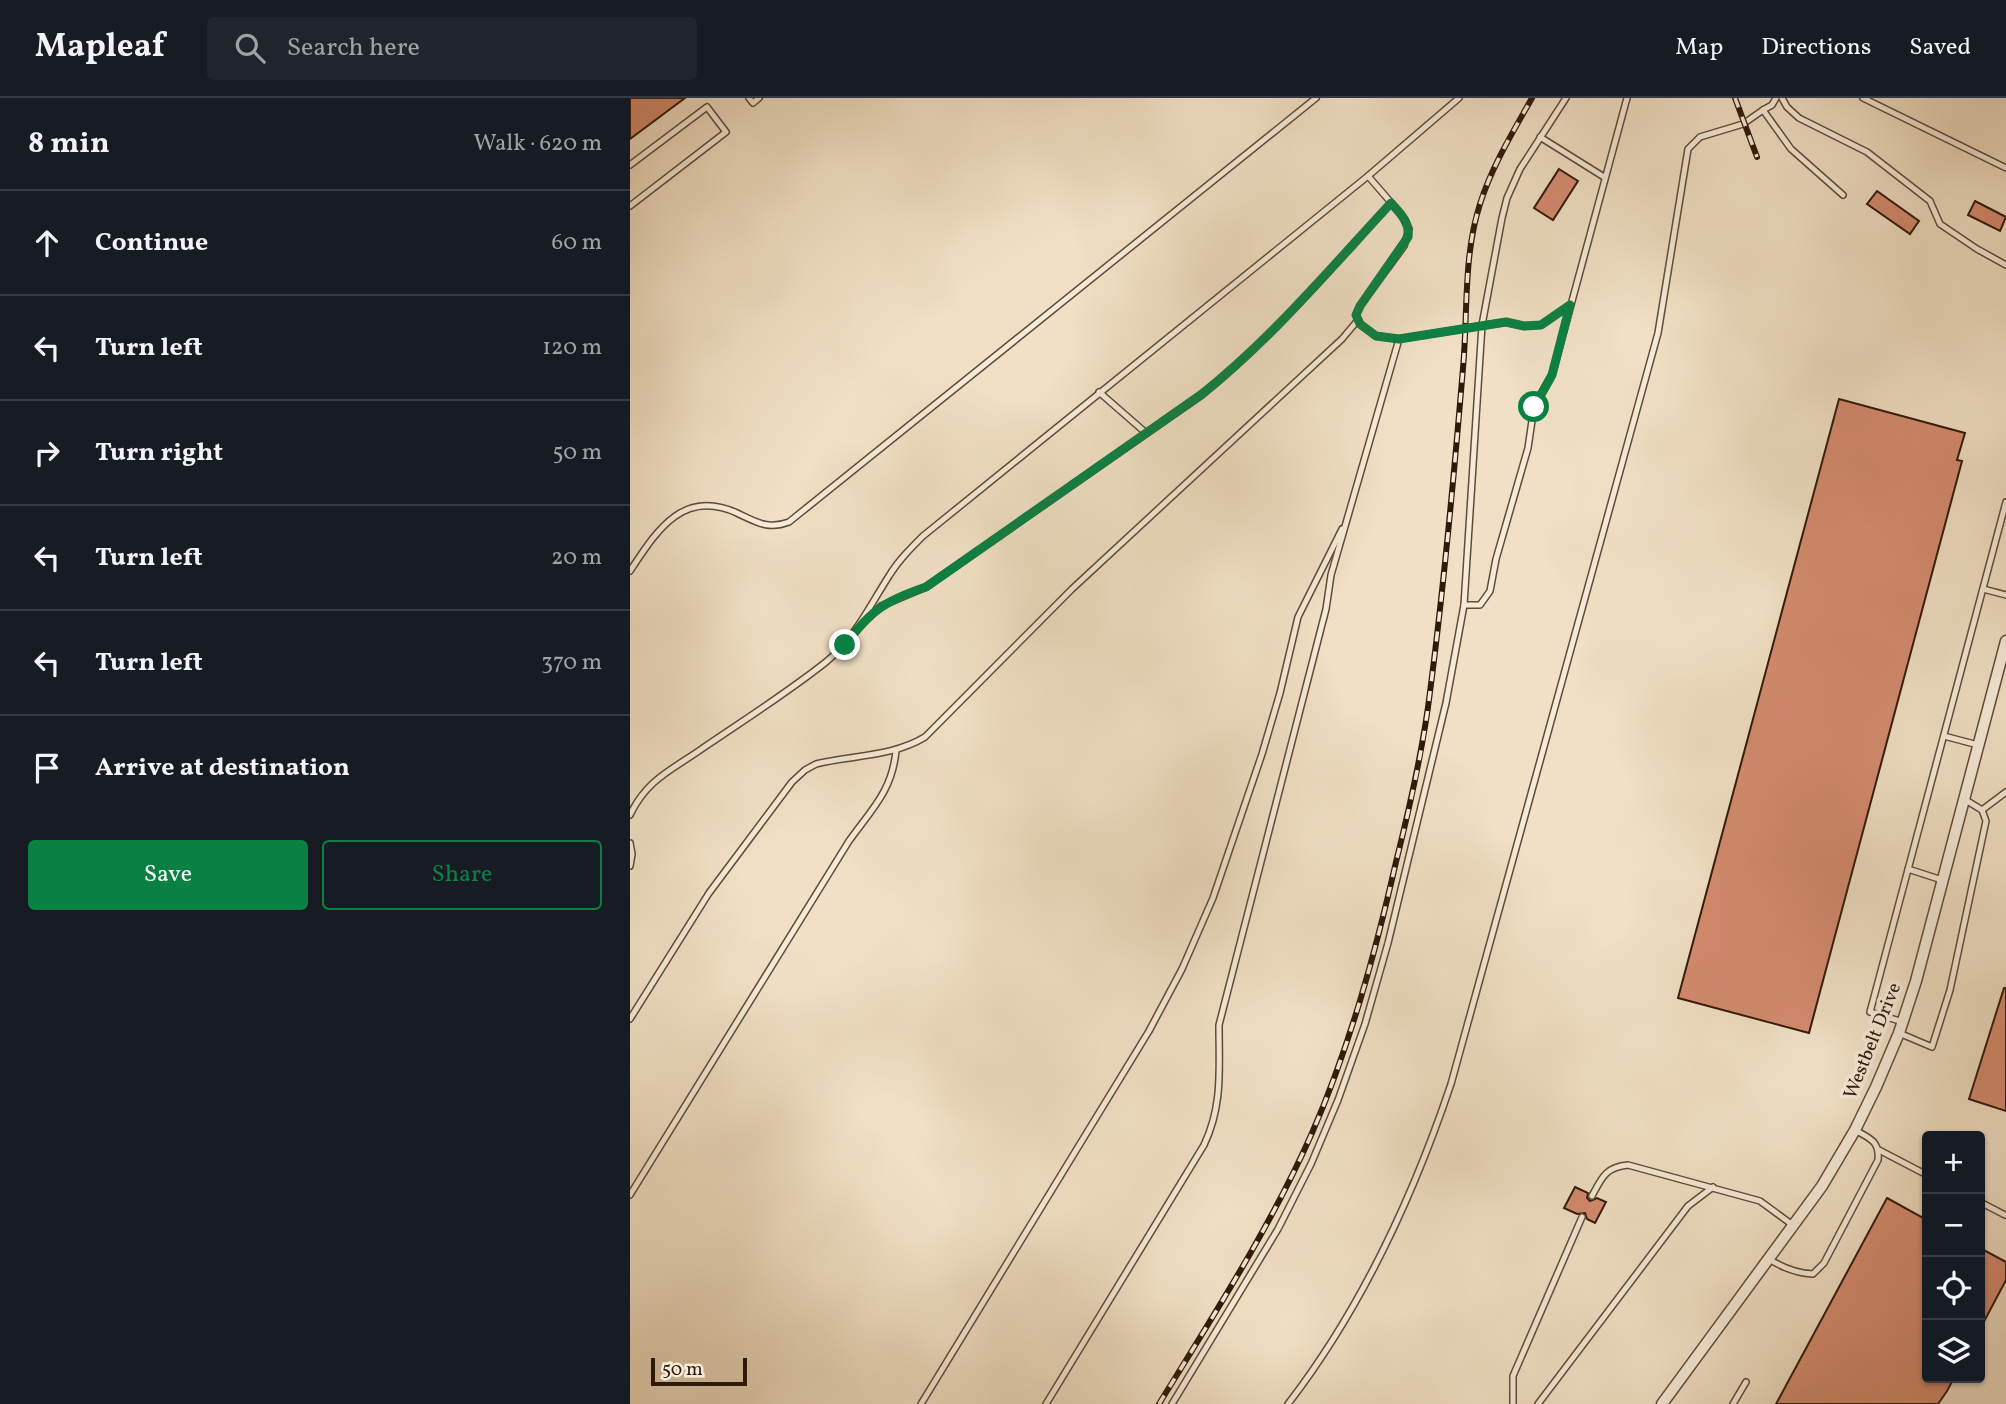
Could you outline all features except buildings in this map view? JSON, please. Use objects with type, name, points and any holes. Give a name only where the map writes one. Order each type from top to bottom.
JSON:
[{"type":"street","name":"Westbelt Drive","points":[[1662,1404],[1822,1186],[1855,1130],[1901,1028],[2004,657],[2006,641]]},
{"type":"lane","points":[[749,98],[753,103],[759,98]]},
{"type":"lane","points":[[630,571],[664,523],[687,509],[713,506],[765,525],[776,526],[789,522],[1316,98]]},
{"type":"lane","points":[[630,815],[644,790],[656,778],[700,751],[825,663],[845,645],[862,623],[889,575],[905,553],[1460,98]]},
{"type":"lane","points":[[1172,1404],[1278,1229],[1311,1164],[1338,1100],[1365,1024],[1388,943],[1447,703],[1464,605],[1482,325],[1507,198],[1520,169],[1566,98]]},
{"type":"lane","points":[[1464,605],[1480,605],[1490,591],[1511,503],[1528,448],[1534,407],[1552,375],[1604,177],[1628,98]]},
{"type":"lane","points":[[1288,1404],[1306,1381],[1345,1319],[1387,1243],[1413,1186],[1451,1084],[1658,333],[1684,160],[1688,149],[1700,137],[1743,124],[1772,105],[1776,98]]},
{"type":"lane","points":[[1782,98],[1799,118],[1867,152],[1930,201],[1940,223],[2006,265]]},
{"type":"lane","points":[[1863,98],[2006,168]]},
{"type":"lane","points":[[630,165],[707,107],[726,132],[630,206]]},
{"type":"lane","points":[[1763,110],[1791,149],[1843,195]]},
{"type":"lane","points":[[1541,137],[1604,177]]},
{"type":"lane","points":[[1368,176],[1409,229],[1408,237],[1356,315],[1357,320],[1376,336],[1399,339],[1506,322],[1524,326],[1541,325],[1570,305]]},
{"type":"lane","points":[[862,623],[881,606],[926,587],[1202,394],[1242,362],[1391,203]]},
{"type":"lane","points":[[630,1019],[709,892],[792,782],[816,764],[896,751],[925,737],[1072,589],[1342,339],[1357,320]]},
{"type":"lane","points":[[1046,1404],[1213,1126],[1219,1094],[1219,1025],[1346,521],[1399,339]]},
{"type":"lane","points":[[1099,392],[1146,433]]},
{"type":"lane","points":[[1964,799],[1982,810],[1986,821],[1950,990],[1931,1047],[1870,1012],[2006,502]]},
{"type":"lane","points":[[922,1404],[1149,1031],[1182,969],[1213,898],[1238,830],[1280,693],[1298,617],[1318,572],[1346,521]]},
{"type":"lane","points":[[1983,589],[2006,595]]},
{"type":"lane","points":[[1944,736],[1978,745]]},
{"type":"lane","points":[[630,1195],[849,841],[885,793],[891,779],[896,751]]},
{"type":"lane","points":[[1982,810],[2006,792]]},
{"type":"lane","points":[[630,843],[630,866]]},
{"type":"lane","points":[[1908,869],[1942,880]]},
{"type":"lane","points":[[1769,1259],[1782,1268],[1813,1274],[1824,1263],[1878,1160],[1876,1142],[1855,1130]]},
{"type":"lane","points":[[1879,1150],[1922,1172]]},
{"type":"lane","points":[[1592,1196],[1601,1178],[1613,1166],[1628,1164],[1760,1201],[1794,1226]]},
{"type":"lane","points":[[1538,1404],[1688,1206],[1713,1186]]},
{"type":"lane","points":[[1985,1205],[2005,1215]]},
{"type":"lane","points":[[1513,1404],[1513,1376],[1582,1217]]},
{"type":"lane","points":[[1733,1404],[1746,1382]]},
{"type":"railway","points":[[1159,1404],[1240,1271],[1296,1168],[1326,1100],[1370,965],[1411,799],[1427,714],[1448,530],[1471,244],[1480,204],[1491,176],[1532,98]]},
{"type":"railway","points":[[1735,98],[1757,157]]},
{"type":"route","points":[[845,645],[862,623],[881,606],[926,587],[1202,394],[1242,362],[1391,203],[1406,222],[1408,237],[1360,306],[1356,315],[1360,324],[1376,336],[1399,339],[1506,322],[1533,327],[1548,322],[1570,305],[1552,375],[1534,407]]}]
